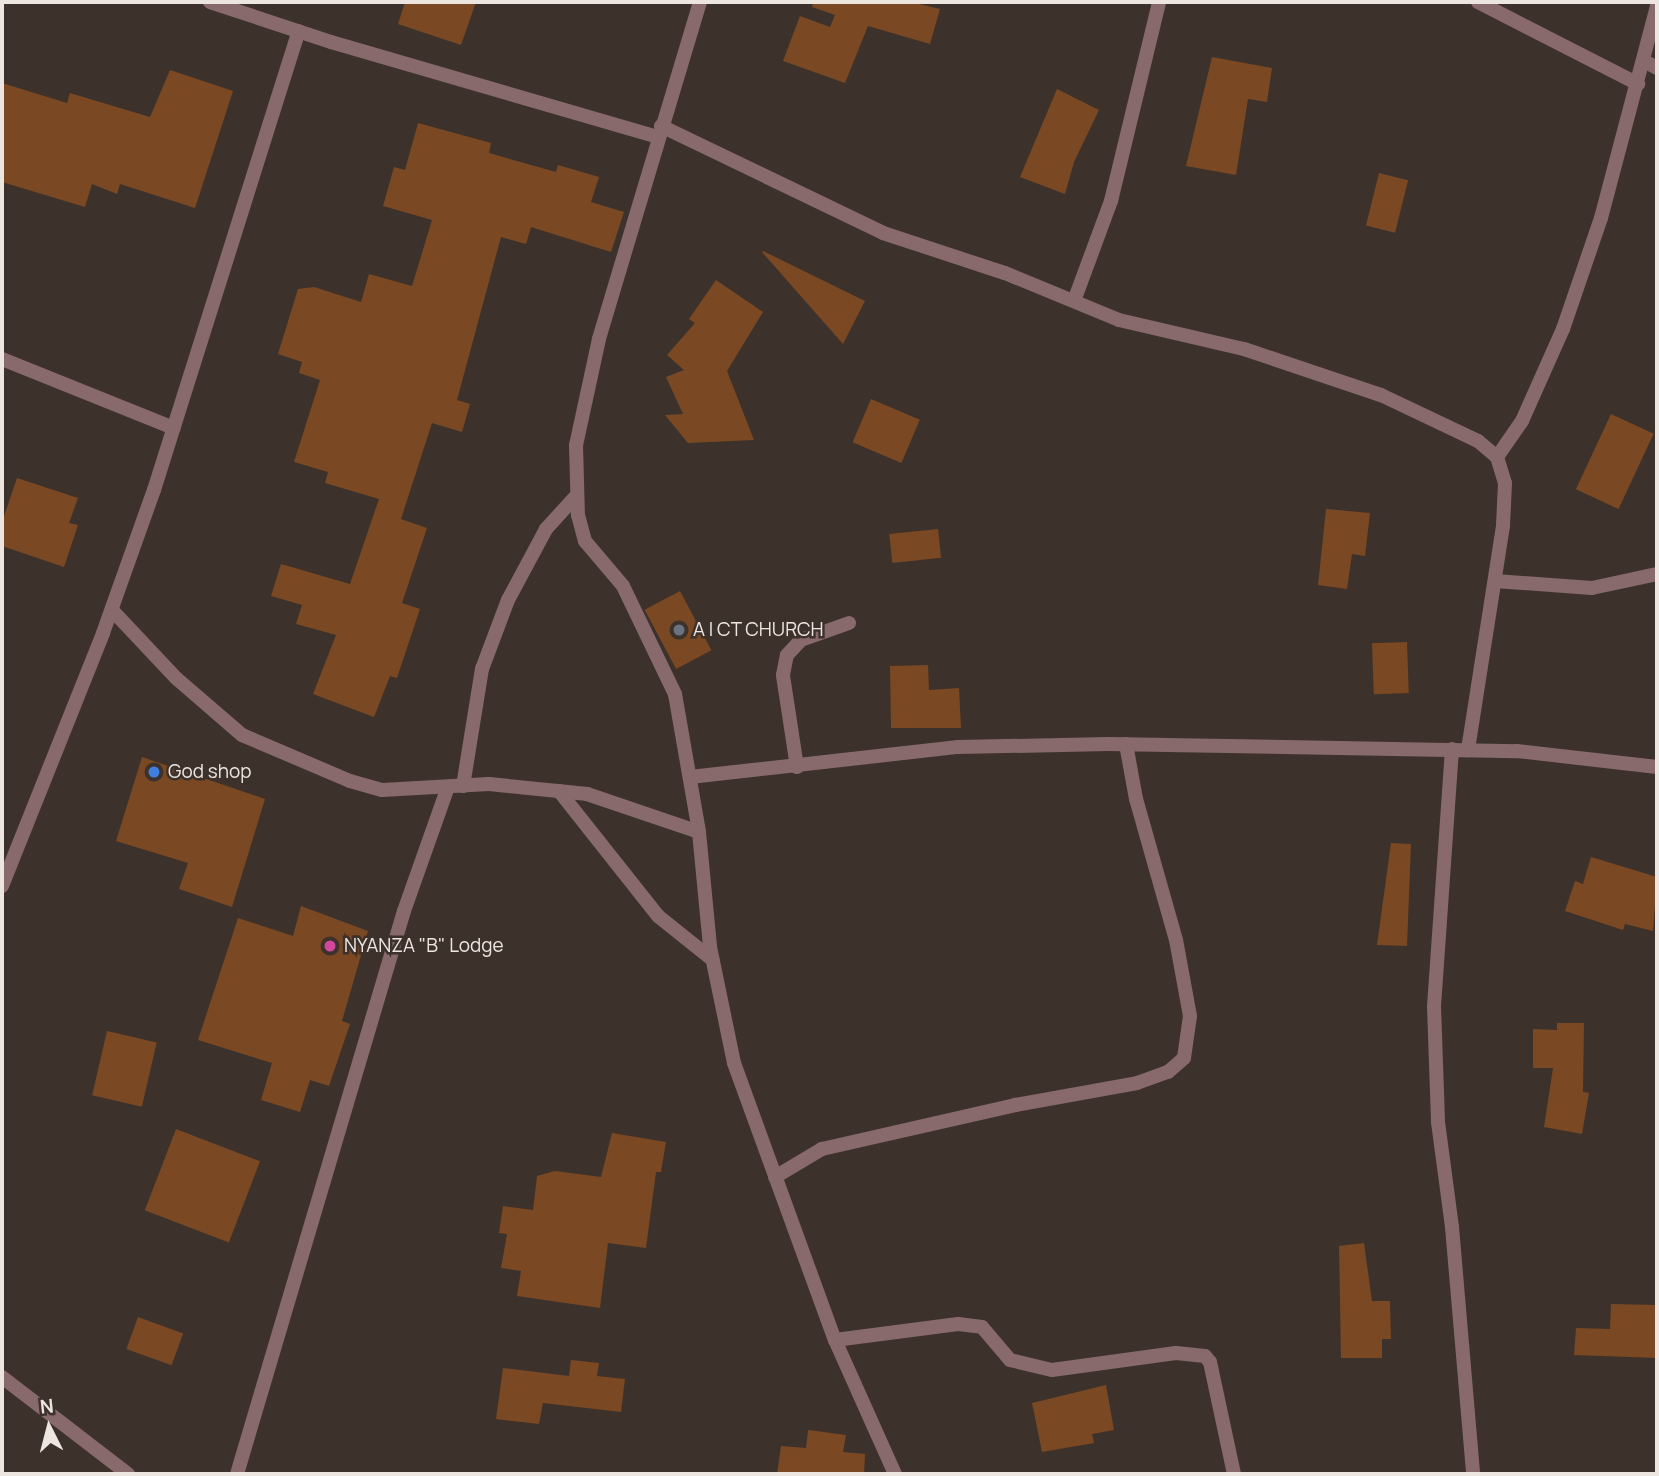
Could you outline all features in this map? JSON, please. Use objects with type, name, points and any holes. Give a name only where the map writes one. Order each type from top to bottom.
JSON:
[{"type":"street","points":[[210,2],[299,32],[659,132],[883,233],[1005,273],[1119,320],[1244,349],[1381,395],[1478,442],[1497,457],[1505,483],[1494,581],[1468,750]]},
{"type":"street","points":[[700,2],[599,339],[576,445],[576,496],[585,541],[622,586],[675,694],[699,832],[713,960],[734,1063],[835,1340],[895,1474]]},
{"type":"street","points":[[1074,301],[1111,201],[1159,2]]},
{"type":"street","points":[[1478,2],[1638,84]]},
{"type":"street","points":[[1497,457],[1522,421],[1563,329],[1601,218],[1657,6]]},
{"type":"street","points":[[2,886],[112,610],[174,428],[299,32]]},
{"type":"street","points":[[1644,61],[1657,68]]},
{"type":"street","points":[[2,359],[174,428]]},
{"type":"street","points":[[463,786],[482,668],[508,600],[546,529],[576,496]]},
{"type":"street","points":[[1494,581],[1592,588],[1657,574]]},
{"type":"street","points":[[112,610],[176,678],[243,735],[350,781],[382,790],[489,784],[559,791],[645,810],[699,832]]},
{"type":"street","points":[[797,767],[783,675],[787,655],[801,640],[849,623]]},
{"type":"street","points":[[690,778],[958,747],[1126,744],[1452,749],[1657,767]]},
{"type":"street","points":[[775,1177],[822,1149],[1015,1105],[1137,1083],[1168,1072],[1184,1058],[1190,1016],[1176,940],[1136,799],[1126,744]]},
{"type":"street","points":[[1452,749],[1434,1006],[1438,1122],[1452,1227],[1472,1474]]},
{"type":"street","points":[[237,1474],[404,911],[448,788]]},
{"type":"street","points":[[559,791],[658,916],[713,960]]},
{"type":"street","points":[[835,1340],[958,1324],[982,1327],[1010,1360],[1041,1369],[1106,1366],[1176,1353],[1205,1356],[1210,1362],[1234,1474]]},
{"type":"street","points":[[2,1377],[128,1474]]},
{"type":"building","points":[[405,2],[476,2],[461,45],[398,24]]},
{"type":"building","points":[[813,2],[911,2],[940,9],[930,44],[868,26],[845,83],[783,61],[800,16],[830,27],[835,15],[812,7]]},
{"type":"building","points":[[1212,57],[1272,68],[1267,102],[1248,99],[1236,175],[1186,166]]},
{"type":"building","points":[[170,70],[233,91],[195,208],[120,184],[117,194],[92,184],[85,207],[2,182],[2,83],[67,103],[70,93],[150,117]]},
{"type":"building","points":[[1057,89],[1099,110],[1074,162],[1065,194],[1020,177]]},
{"type":"building","points":[[418,123],[491,143],[489,153],[556,172],[558,165],[599,177],[591,202],[624,212],[611,252],[531,227],[526,244],[501,237],[457,400],[470,404],[462,432],[432,423],[401,519],[427,528],[402,603],[420,609],[397,678],[390,676],[374,717],[313,694],[336,635],[296,624],[302,605],[271,596],[281,564],[350,584],[379,499],[325,483],[328,472],[294,462],[320,380],[299,373],[302,362],[278,354],[298,289],[314,287],[361,302],[369,274],[412,286],[432,220],[383,206],[394,167],[405,170]]},
{"type":"building","points":[[1379,173],[1408,180],[1395,233],[1366,225]]},
{"type":"building","points":[[762,252],[865,301],[843,344]]},
{"type":"building","points":[[716,280],[763,312],[727,371],[754,440],[688,443],[665,415],[683,414],[666,377],[684,370],[667,355],[695,323],[689,319]]},
{"type":"building","points":[[871,399],[920,420],[901,463],[853,442]]},
{"type":"building","points":[[1611,414],[1654,434],[1619,509],[1576,489]]},
{"type":"building","points":[[17,478],[78,498],[69,523],[78,525],[64,567],[2,546],[2,522]]},
{"type":"building","points":[[1326,509],[1370,513],[1365,556],[1352,554],[1347,589],[1318,585]]},
{"type":"building","points":[[938,529],[941,558],[892,563],[889,534]]},
{"type":"building","name":"A I CT CHURCH","points":[[680,591],[711,650],[676,669],[645,610]]},
{"type":"building","points":[[1407,642],[1409,693],[1374,694],[1372,643]]},
{"type":"building","points":[[928,665],[929,690],[959,688],[961,728],[891,728],[890,666]]},
{"type":"building","points":[[142,757],[265,799],[232,907],[179,889],[188,863],[116,841]]},
{"type":"building","points":[[1391,843],[1411,844],[1407,946],[1377,945]]},
{"type":"building","points":[[1591,857],[1657,877],[1653,931],[1625,924],[1623,930],[1565,911],[1575,881],[1583,884]]},
{"type":"building","points":[[301,906],[368,931],[342,1021],[350,1024],[329,1086],[310,1080],[300,1112],[261,1100],[272,1063],[198,1040],[238,918],[293,936]]},
{"type":"building","points":[[1557,1023],[1584,1023],[1583,1092],[1589,1093],[1582,1134],[1544,1127],[1553,1068],[1533,1068],[1533,1029],[1557,1030]]},
{"type":"building","points":[[107,1031],[157,1042],[142,1107],[92,1095]]},
{"type":"building","points":[[176,1129],[260,1161],[229,1242],[145,1210]]},
{"type":"building","points":[[612,1133],[666,1142],[661,1172],[656,1172],[646,1248],[608,1243],[600,1308],[517,1296],[521,1271],[501,1268],[507,1234],[499,1233],[503,1206],[533,1210],[537,1176],[555,1171],[601,1177]]},
{"type":"building","points":[[1364,1243],[1372,1301],[1390,1301],[1391,1339],[1382,1339],[1382,1358],[1341,1358],[1339,1246]]},
{"type":"building","points":[[1611,1304],[1657,1305],[1657,1358],[1574,1355],[1576,1328],[1610,1329]]},
{"type":"building","points":[[138,1317],[183,1333],[171,1365],[126,1349]]},
{"type":"building","points":[[571,1360],[599,1363],[597,1376],[625,1379],[621,1412],[543,1403],[539,1424],[496,1419],[503,1368],[569,1376]]},
{"type":"building","points":[[1106,1385],[1114,1430],[1092,1434],[1094,1443],[1042,1452],[1032,1403]]},
{"type":"building","points":[[808,1430],[846,1435],[843,1452],[865,1454],[864,1474],[777,1474],[781,1446],[806,1448]]},
{"type":"place","name":"A I CT CHURCH","points":[[679,630]]},
{"type":"place","name":"God shop","points":[[154,772]]},
{"type":"place","name":"NYANZA \"B\" Lodge","points":[[330,946]]}]
